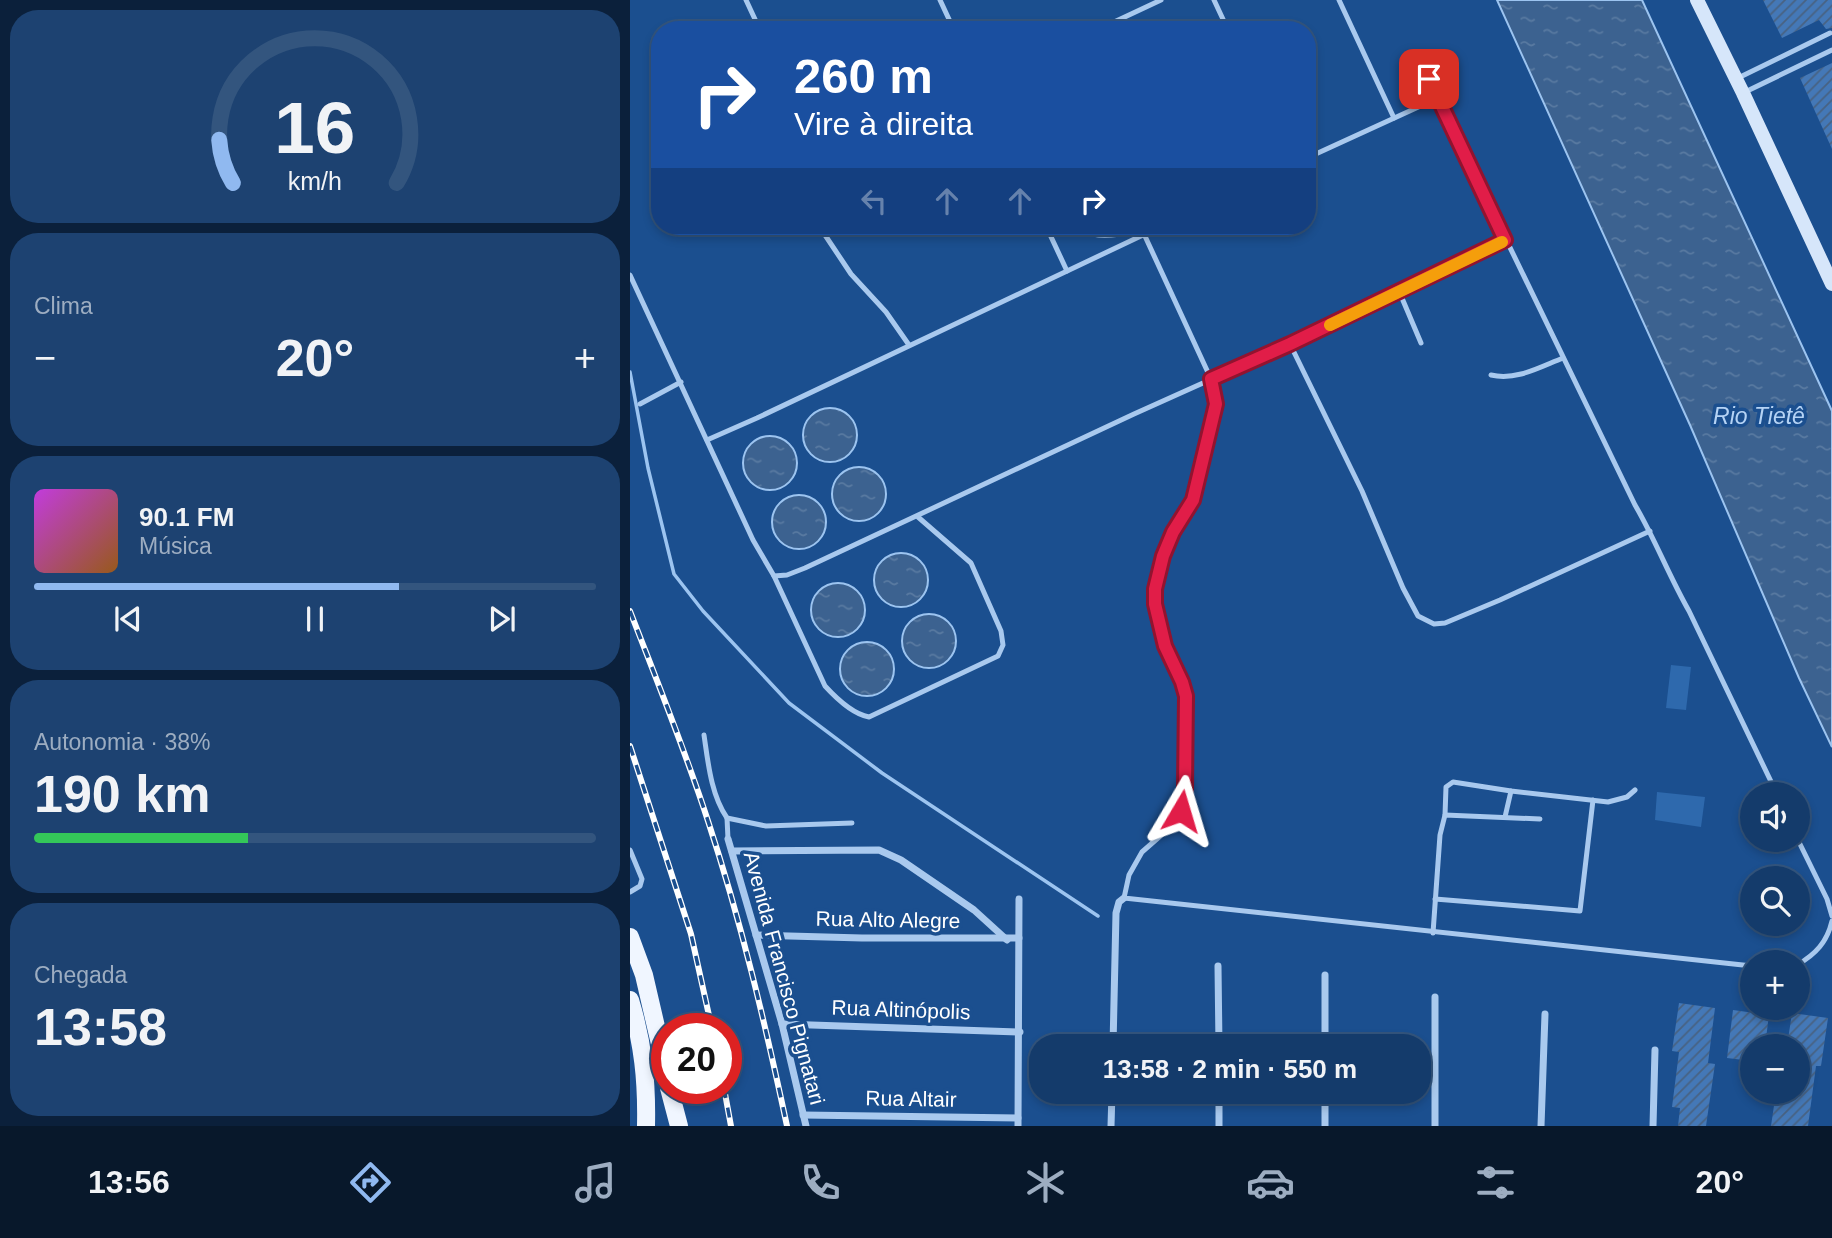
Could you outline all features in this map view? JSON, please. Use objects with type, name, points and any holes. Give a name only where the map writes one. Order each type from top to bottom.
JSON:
[{"type":"main road","points":[[1697,0],[1832,284]]},
{"type":"main road","points":[[630,937],[651,1014]]},
{"type":"main road","points":[[630,1000],[637,1022],[645,1070],[646,1126]]},
{"type":"main road","points":[[671,1104],[673,1126]]},
{"type":"main road","points":[[673,1104],[679,1126]]},
{"type":"street","name":"Avenida Francisco Pignatari","points":[[729,839],[782,1024],[806,1126]]},
{"type":"street","points":[[732,851],[879,850],[901,860],[974,910],[1007,940]]},
{"type":"street","points":[[1113,1034],[1116,913],[1119,902],[1124,898]]},
{"type":"street","points":[[1018,1122],[1019,899]]},
{"type":"street","name":"Rua Alto Alegre","points":[[756,935],[1019,939]]},
{"type":"street","points":[[1218,966],[1219,1034]]},
{"type":"street","points":[[1325,975],[1325,1034]]},
{"type":"street","points":[[1435,997],[1435,1126]]},
{"type":"street","points":[[1541,1126],[1545,1014]]},
{"type":"street","name":"Rua Altinópolis","points":[[782,1024],[1020,1032]]},
{"type":"street","points":[[1653,1126],[1655,1050]]},
{"type":"street","points":[[1111,1126],[1112,1104]]},
{"type":"street","points":[[1219,1104],[1219,1126]]},
{"type":"street","points":[[1325,1104],[1325,1126]]},
{"type":"street","name":"Rua Altair","points":[[803,1115],[1018,1122]]},
{"type":"lane","points":[[746,0],[756,21]]},
{"type":"lane","points":[[940,0],[950,21]]},
{"type":"lane","points":[[1116,21],[1161,0]]},
{"type":"lane","points":[[1214,0],[1224,21]]},
{"type":"lane","points":[[1339,0],[1394,118]]},
{"type":"lane","points":[[1736,79],[1830,33]]},
{"type":"lane","points":[[1743,93],[1832,50]]},
{"type":"lane","points":[[1419,60],[1771,782]]},
{"type":"lane","points":[[1316,154],[1438,98]]},
{"type":"lane","points":[[825,235],[850,274],[886,312],[909,345]]},
{"type":"lane","points":[[1050,235],[1067,271]]},
{"type":"lane","points":[[707,440],[1142,235]]},
{"type":"lane","points":[[1144,235],[1211,379],[1216,404],[1193,500],[1173,532],[1163,556],[1155,589],[1155,604],[1165,646],[1186,696],[1185,788],[1181,811],[1174,824],[1142,852],[1129,875],[1124,898],[1740,965]]},
{"type":"lane","points":[[774,576],[787,575],[806,568],[918,517],[1290,344],[1505,240]]},
{"type":"lane","points":[[630,275],[753,540],[774,576],[825,685],[834,696],[861,716],[869,717],[999,656],[1003,645],[1001,631],[971,563],[918,517]]},
{"type":"lane","points":[[1399,291],[1421,343]]},
{"type":"lane","points":[[1290,344],[1362,491],[1403,588],[1418,616],[1434,624],[1444,623],[1650,531]]},
{"type":"lane","points":[[1491,375],[1504,378],[1518,375],[1563,358]]},
{"type":"lane","points":[[640,404],[681,382]]},
{"type":"lane","points":[[704,735],[711,776],[721,810],[727,818],[729,839]]},
{"type":"lane","points":[[1433,933],[1446,787],[1452,782],[1608,802],[1627,797],[1635,790]]},
{"type":"lane","points":[[1504,817],[1511,791]]},
{"type":"lane","points":[[1436,899],[1580,911],[1593,800]]},
{"type":"lane","points":[[1445,815],[1541,819]]},
{"type":"lane","points":[[727,818],[766,826],[852,823]]},
{"type":"lane","points":[[630,850],[642,878],[640,886],[630,892]]},
{"type":"lane","points":[[1804,852],[1827,898],[1832,918],[1829,933],[1821,946],[1810,954]]},
{"type":"shaded area","points":[[1671,665],[1691,667],[1686,710],[1666,708]]},
{"type":"shaded area","points":[[1657,792],[1705,797],[1701,827],[1655,820]]},
{"type":"water","name":"Rio Tietê","points":[[1497,0],[1642,0],[1832,411],[1832,747],[1799,678],[1690,425]]},
{"type":"water","points":[[830,408],[849,416],[857,435],[849,454],[830,462],[811,454],[803,435],[811,416]]},
{"type":"water","points":[[770,436],[789,444],[797,463],[789,482],[770,490],[751,482],[743,463],[751,444]]},
{"type":"water","points":[[859,467],[878,475],[886,494],[878,513],[859,521],[840,513],[832,494],[840,475]]},
{"type":"water","points":[[799,495],[818,503],[826,522],[818,541],[799,549],[780,541],[772,522],[780,503]]},
{"type":"water","points":[[901,553],[920,561],[928,580],[920,599],[901,607],[882,599],[874,580],[882,561]]},
{"type":"water","points":[[838,583],[857,591],[865,610],[857,629],[838,637],[819,629],[811,610],[819,591]]},
{"type":"water","points":[[929,614],[948,622],[956,641],[948,660],[929,668],[910,660],[902,641],[910,622]]},
{"type":"water","points":[[867,642],[886,650],[894,669],[886,688],[867,696],[848,688],[840,669],[848,650]]},
{"type":"building","points":[[1763,0],[1832,0],[1832,28],[1826,29],[1819,20],[1782,38]]},
{"type":"building","points":[[1832,63],[1832,149],[1800,78]]},
{"type":"building","points":[[1679,1003],[1715,1008],[1708,1063],[1715,1064],[1706,1126],[1678,1126],[1680,1108],[1672,1107],[1679,1052],[1672,1051]]},
{"type":"building","points":[[1733,1010],[1740,1011],[1740,1020],[1768,1020],[1767,1034],[1740,1034],[1740,1060],[1727,1058]]},
{"type":"building","points":[[1810,1016],[1828,1018],[1821,1066],[1816,1066],[1808,1126],[1771,1126],[1774,1104],[1810,1104],[1810,1034],[1789,1034],[1791,1020],[1810,1020]]},
{"type":"waterway","points":[[630,372],[648,468],[674,574],[703,611],[789,703],[882,773],[1098,916]]},
{"type":"railway","points":[[630,611],[690,768],[720,859],[752,972],[787,1126]]},
{"type":"railway","points":[[630,746],[691,934],[708,1013]]},
{"type":"railway","points":[[727,1104],[731,1126]]},
{"type":"slow traffic","points":[[1330,325],[1502,242]]},
{"type":"route","points":[[1181,811],[1185,788],[1186,696],[1165,646],[1155,604],[1155,589],[1163,556],[1178,520],[1193,500],[1216,404],[1211,379],[1290,344],[1505,240],[1429,79]]}]
